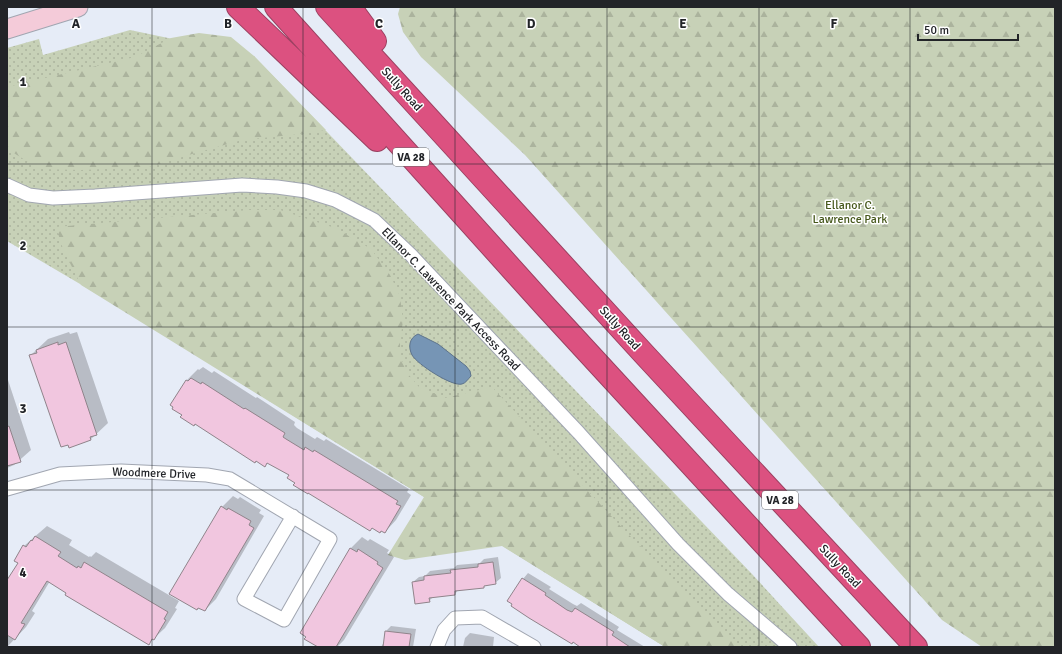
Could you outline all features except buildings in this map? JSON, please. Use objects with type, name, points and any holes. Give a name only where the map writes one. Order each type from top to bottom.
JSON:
[{"type":"highway","points":[[238,7],[342,105],[546,307]]},
{"type":"highway","name":"VA 28","points":[[276,7],[546,307],[859,647]]},
{"type":"highway","name":"Sully Road","points":[[327,7],[916,647]]},
{"type":"highway","points":[[350,7],[387,57],[512,209]]},
{"type":"main road","points":[[7,30],[78,7]]},
{"type":"street","name":"Ellanor C. Lawrence Park Access Road","points":[[7,185],[29,195],[53,198],[242,184],[277,187],[306,191],[335,200],[374,220],[411,255],[573,428],[678,544],[728,594],[790,647]]},
{"type":"street","name":"Woodmere Drive","points":[[7,489],[60,474],[120,471],[208,475],[230,479],[293,516],[330,539],[284,620],[244,599],[293,516]]},
{"type":"street","points":[[437,647],[444,630],[455,618],[482,617],[534,647]]},
{"type":"green space","name":"Ellanor C. Lawrence Park","points":[[400,7],[1055,7],[1055,647],[982,647],[942,620],[525,155],[421,57],[403,32],[398,14]]},
{"type":"green space","points":[[130,30],[254,56],[752,574],[819,647],[665,647],[114,304],[7,241],[7,48],[39,39],[43,55]]},
{"type":"green space","points":[[199,33],[231,37],[254,56],[326,130],[242,140],[149,167],[81,170],[40,169],[12,152],[7,146],[7,87],[135,57],[171,38]]},
{"type":"green space","points":[[249,210],[280,210],[335,228],[371,249],[390,275],[400,296],[403,321],[400,341],[400,356],[408,374],[419,387],[445,398],[492,387],[625,531],[741,647],[665,647],[502,546],[405,560],[388,555],[424,497],[81,285],[63,249],[56,227]]},
{"type":"water","points":[[418,334],[438,344],[466,366],[470,371],[471,376],[465,383],[457,384],[443,379],[415,359],[411,352],[410,343],[411,340]]}]
